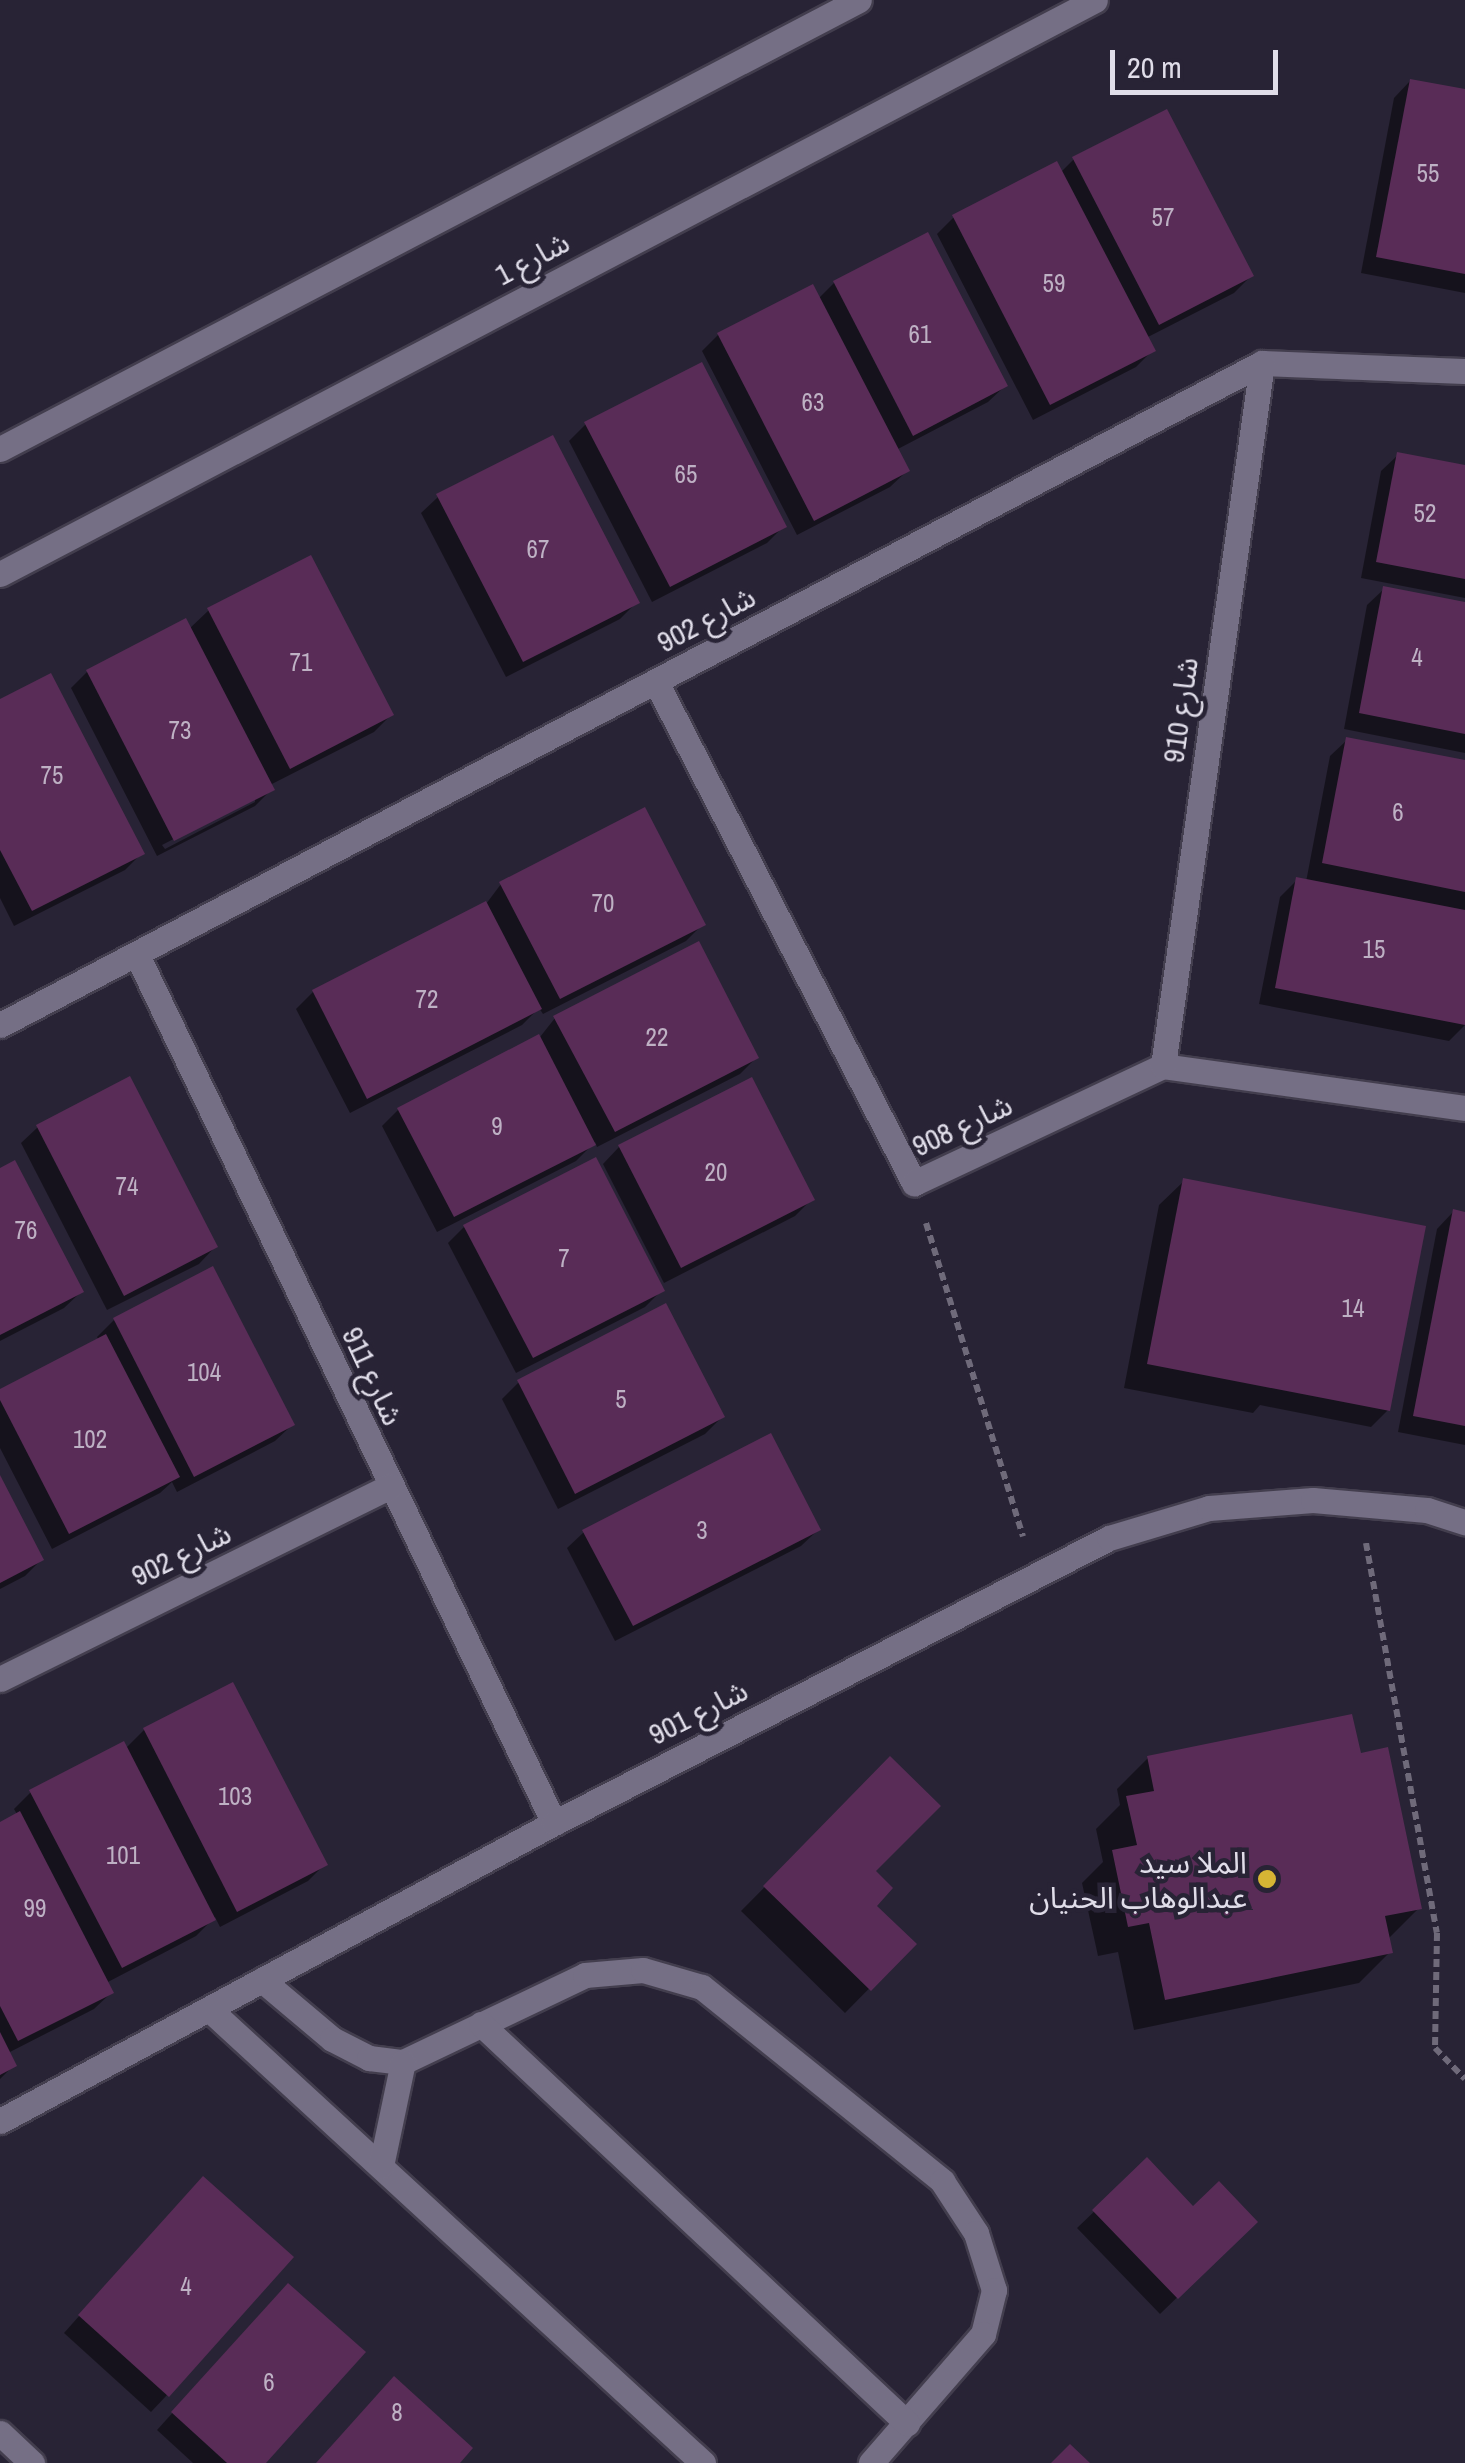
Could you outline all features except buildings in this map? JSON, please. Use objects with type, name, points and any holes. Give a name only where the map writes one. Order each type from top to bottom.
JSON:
[{"type":"street","points":[[0,449],[859,0]]},
{"type":"street","name":"شارع 1","points":[[0,574],[1095,0]]},
{"type":"street","points":[[1262,363],[1465,371]]},
{"type":"street","name":"شارع 902","points":[[0,1025],[1262,363]]},
{"type":"street","name":"شارع 910","points":[[1163,1066],[1262,363]]},
{"type":"street","name":"شارع 908","points":[[656,682],[914,1184],[1163,1066]]},
{"type":"street","name":"شارع 911","points":[[137,955],[554,1822]]},
{"type":"street","points":[[1163,1066],[1465,1108]]},
{"type":"street","name":"شارع 902","points":[[0,1680],[390,1486]]},
{"type":"street","name":"شارع 901","points":[[0,2121],[554,1822],[1109,1538],[1210,1508],[1313,1500],[1427,1510],[1465,1522]]},
{"type":"street","points":[[262,1980],[332,2039],[370,2058],[403,2062],[584,1975],[643,1970],[702,1987],[942,2181],[976,2233],[994,2290],[983,2334],[872,2463]]},
{"type":"street","points":[[209,2008],[703,2463]]},
{"type":"street","points":[[481,2024],[907,2423]]},
{"type":"street","points":[[380,2166],[403,2062]]},
{"type":"street","points":[[0,2433],[32,2463]]},
{"type":"path","points":[[914,1184],[1036,1576]]},
{"type":"path","points":[[1359,1503],[1437,1933],[1435,2048],[1465,2078]]},
{"type":"place","name":"الملا سيد عبدالوهاب الحنيان","points":[[1267,1879]]}]
